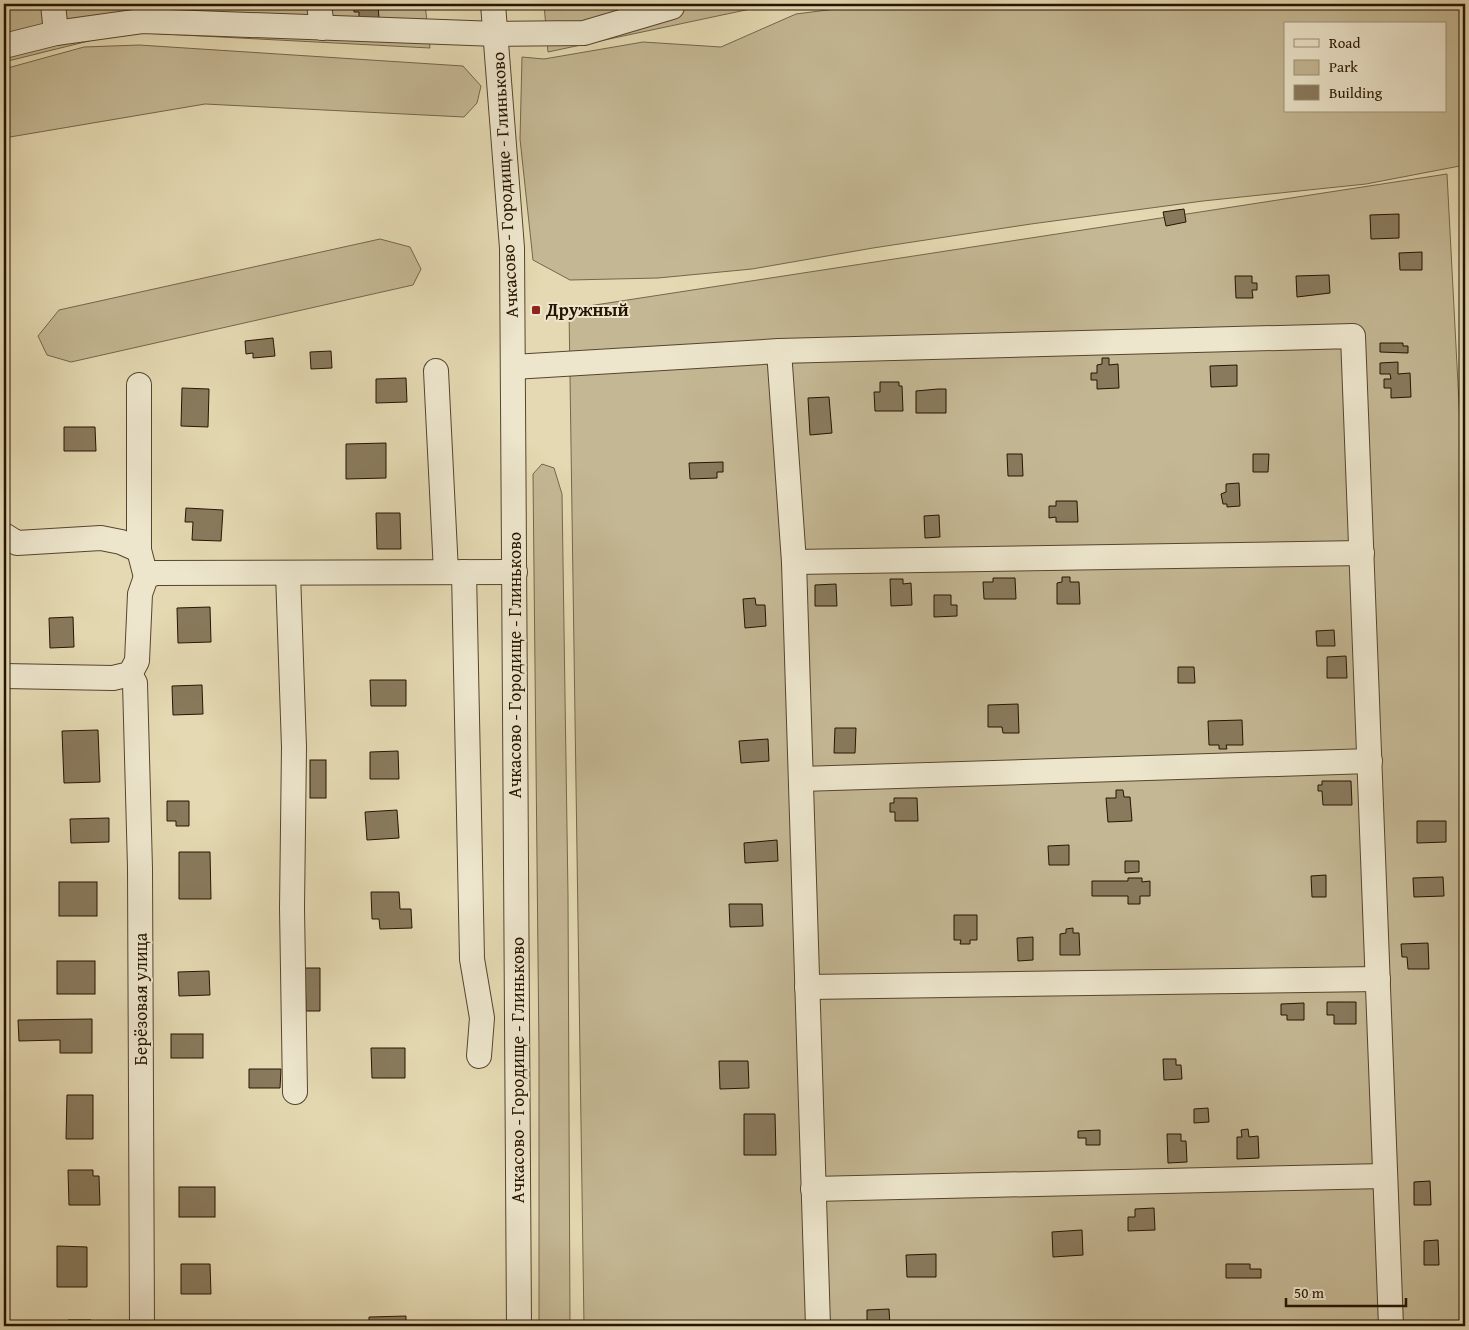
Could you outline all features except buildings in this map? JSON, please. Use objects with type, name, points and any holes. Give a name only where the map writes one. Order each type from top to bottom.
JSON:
[{"type":"street","points":[[53,4],[56,33]]},
{"type":"street","points":[[319,4],[322,28]]},
{"type":"street","name":"Ачкасово - Городище - Глиньково","points":[[493,4],[497,34],[512,248],[519,1326]]},
{"type":"street","points":[[4,46],[56,33],[142,21],[497,34],[584,33],[677,5]]},
{"type":"street","points":[[513,367],[779,351],[1354,336],[1391,1326]]},
{"type":"street","points":[[779,351],[794,562],[818,1326]]},
{"type":"street","points":[[436,371],[455,572],[472,959],[482,1018],[479,1056]]},
{"type":"street","points":[[4,676],[113,678],[130,674],[137,661],[140,594],[146,577],[139,550],[139,386]]},
{"type":"street","points":[[4,535],[17,543],[101,538],[121,542],[139,550]]},
{"type":"street","points":[[794,562],[1362,553]]},
{"type":"street","points":[[146,577],[155,573],[515,572]]},
{"type":"street","points":[[288,573],[294,747],[292,908],[295,1092]]},
{"type":"street","name":"Берёзовая улица","points":[[130,674],[135,683],[140,868],[142,1326]]},
{"type":"street","points":[[800,779],[1370,761]]},
{"type":"street","points":[[807,987],[1378,979]]},
{"type":"street","points":[[814,1188],[1385,1176]]},
{"type":"green space","points":[[4,4],[425,4],[430,48],[125,32],[4,62]]},
{"type":"green space","points":[[544,4],[774,4],[548,52]]},
{"type":"green space","points":[[875,4],[1465,4],[1465,165],[1366,184],[1203,201],[1031,224],[752,269],[658,278],[570,280],[533,260],[520,139],[522,57],[544,59],[643,42],[721,47],[796,14]]},
{"type":"green space","points":[[139,45],[463,66],[481,86],[477,103],[464,117],[205,104],[4,138],[4,69],[84,47]]},
{"type":"green space","points":[[1447,174],[1465,518],[1465,1326],[584,1326],[569,309]]},
{"type":"green space","points":[[380,239],[410,247],[421,269],[413,285],[71,362],[47,355],[38,336],[59,310]]},
{"type":"green space","points":[[542,464],[554,468],[562,494],[568,895],[570,1326],[539,1326],[539,1051],[533,474]]},
{"type":"place","name":"Дружный","points":[[536,310]]}]
